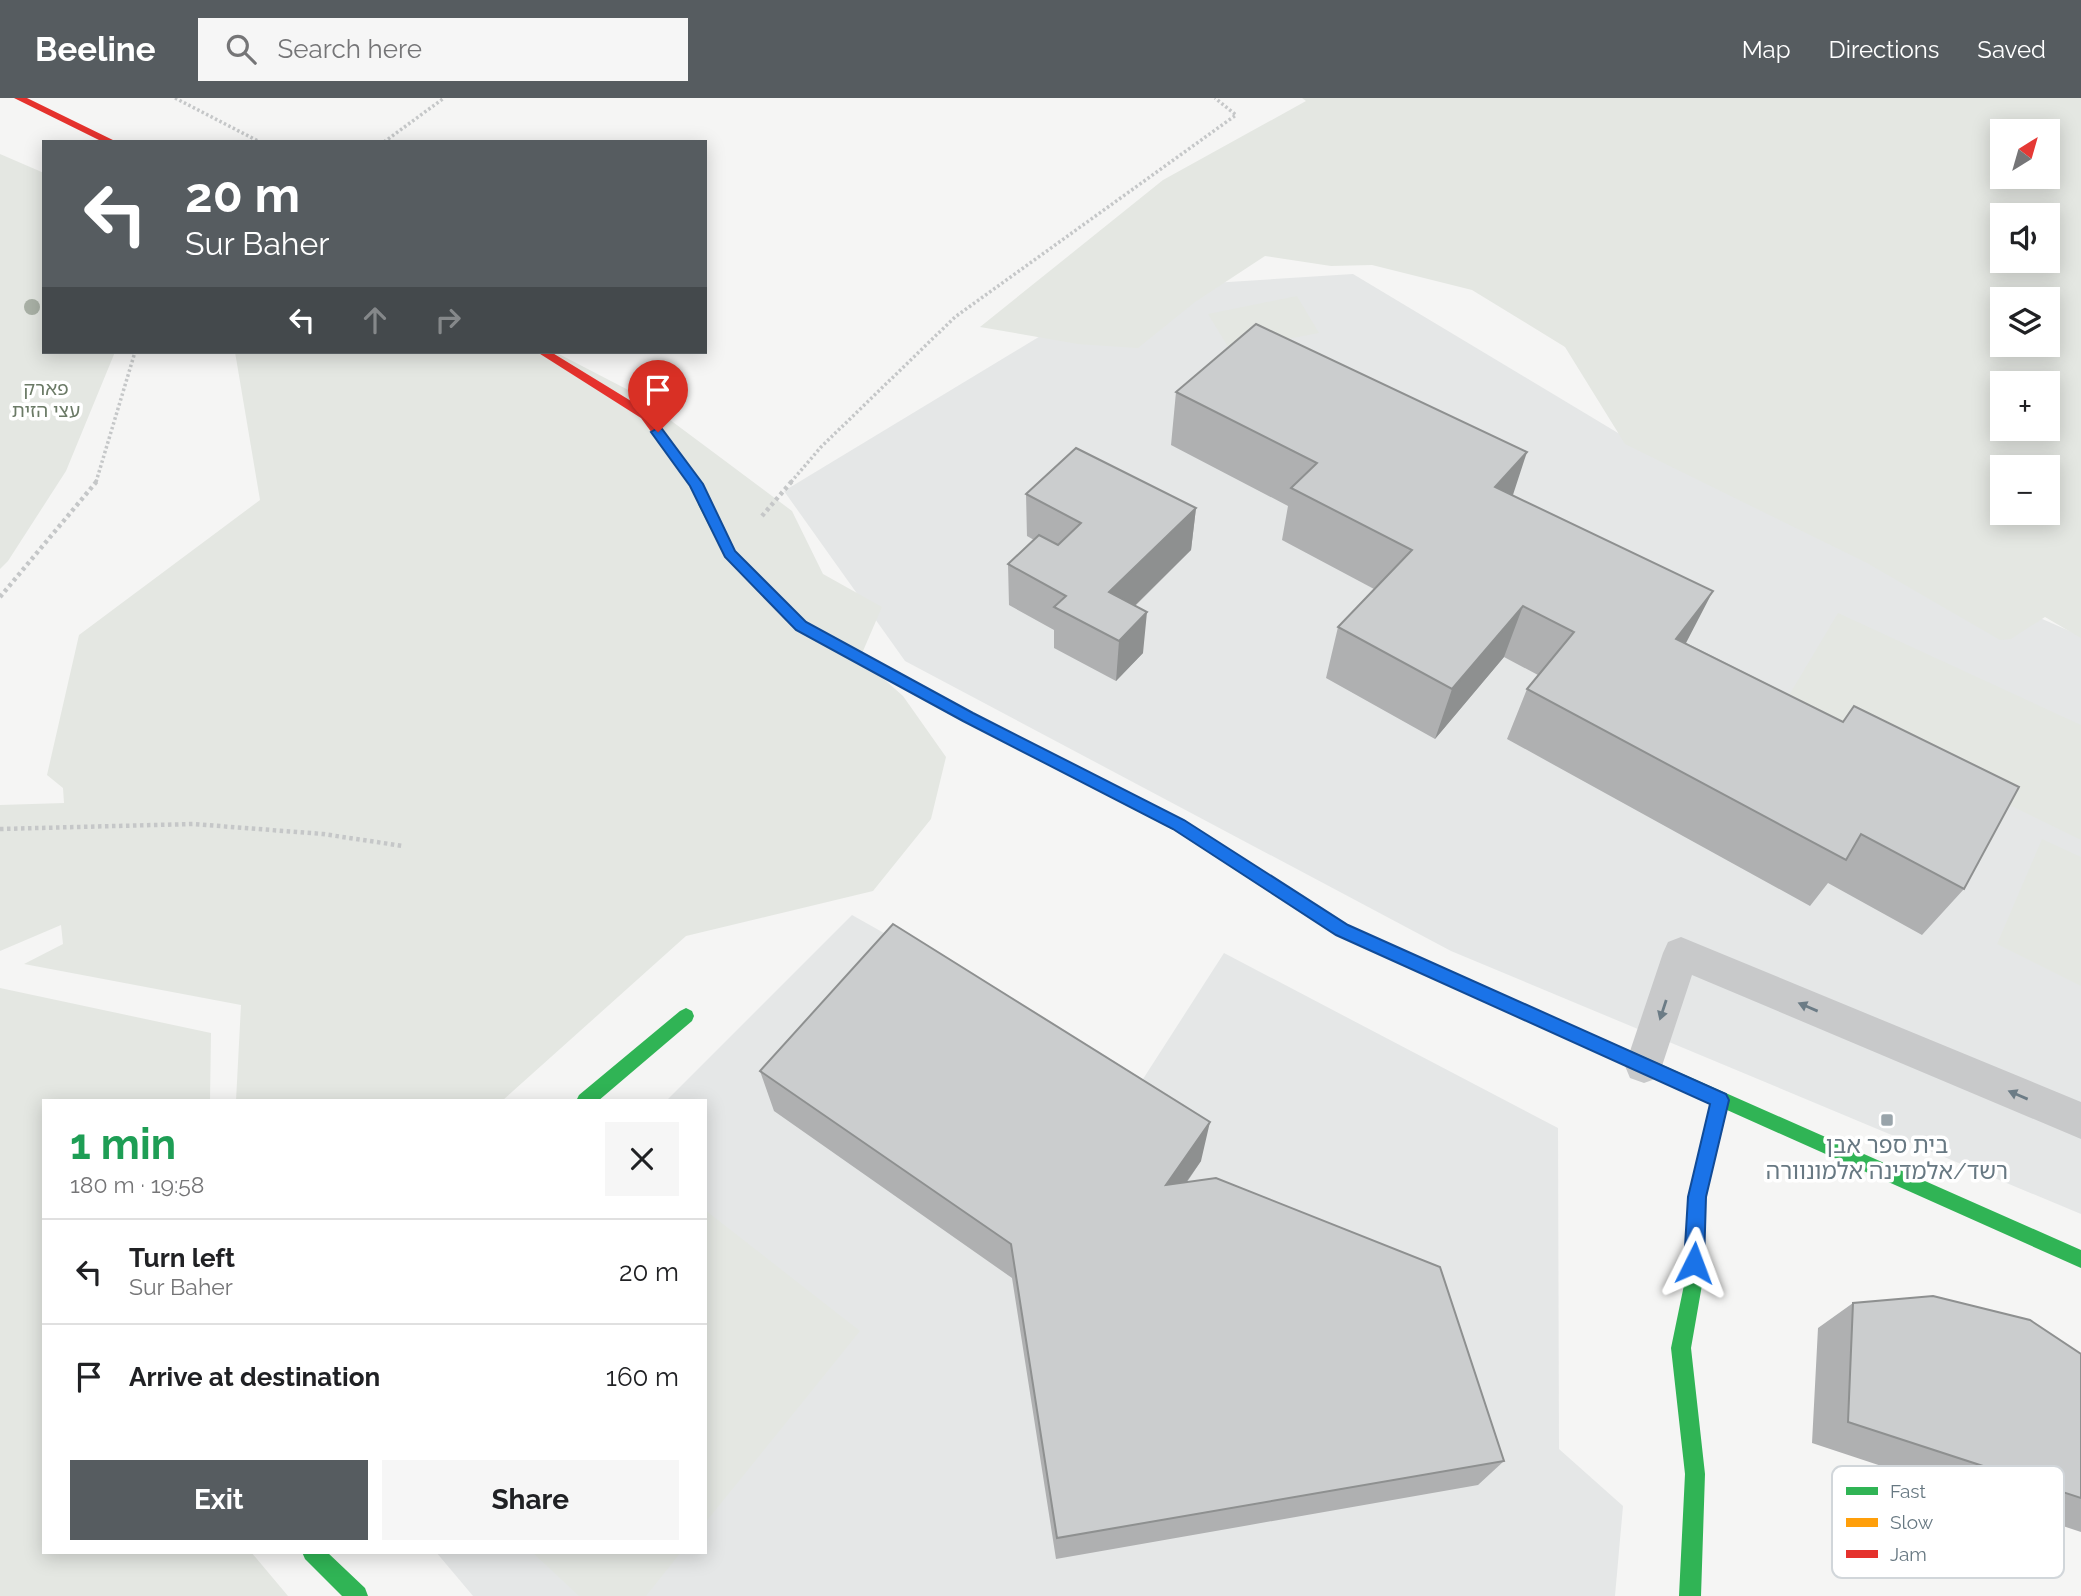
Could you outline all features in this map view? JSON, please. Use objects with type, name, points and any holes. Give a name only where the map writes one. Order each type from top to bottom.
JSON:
[{"type":"street","points":[[19,98],[108,140]]},
{"type":"street","points":[[546,354],[645,415],[696,484],[730,554],[801,626],[968,717],[1178,825],[1342,930],[2081,1259]]},
{"type":"street","points":[[587,1099],[686,1016]]},
{"type":"street","points":[[1690,1596],[1695,1474],[1681,1348],[1693,1285],[1697,1197],[1720,1100]]},
{"type":"street","points":[[314,1554],[357,1596]]},
{"type":"lane","points":[[1644,1066],[1681,953],[2081,1121]]},
{"type":"path","points":[[175,98],[256,140]]},
{"type":"path","points":[[387,140],[444,98]]},
{"type":"path","points":[[730,554],[821,447],[955,317],[1236,115],[1215,98]]},
{"type":"path","points":[[0,597],[96,484],[134,354]]},
{"type":"path","points":[[0,829],[193,824],[323,834],[403,846]]},
{"type":"shaded area","points":[[1353,274],[1618,433],[2081,636],[2081,1214],[1451,951],[905,661],[784,491],[1118,289]]},
{"type":"shaded area","points":[[852,915],[1143,1079],[1224,953],[1558,1128],[1559,1449],[1623,1506],[1615,1596],[473,1596],[438,1554],[707,1554],[707,1099],[668,1099]]},
{"type":"green space","points":[[1302,98],[2081,98],[2081,638],[2045,617],[2011,639],[2000,640],[1867,563],[1625,444],[1565,347],[1472,290],[1372,265],[1331,266],[1265,256],[1195,302],[1138,348],[1078,344],[980,327],[1163,180],[1306,101]]},
{"type":"green space","name":"פארק עצי הזית","points":[[0,154],[42,172],[42,354],[114,354],[66,471],[8,561],[0,569]]},
{"type":"green space","points":[[1297,296],[1319,333],[1230,350],[1208,314]]},
{"type":"green space","points":[[235,354],[559,354],[634,393],[792,511],[823,574],[882,607],[860,658],[903,696],[946,757],[931,819],[873,891],[686,936],[504,1099],[236,1099],[241,1005],[24,964],[63,944],[61,925],[0,951],[0,805],[64,803],[63,788],[47,775],[79,635],[260,500]]},
{"type":"green space","points":[[1838,613],[2081,725],[2081,840],[1788,697]]},
{"type":"green space","points":[[2042,839],[2081,857],[2081,986],[1997,944]]},
{"type":"green space","points":[[0,988],[211,1033],[210,1099],[42,1099],[42,1554],[253,1554],[288,1596],[0,1596]]},
{"type":"green space","points":[[707,1212],[860,1331],[707,1521]]},
{"type":"green space","points":[[534,1554],[679,1554],[646,1596],[579,1596]]},
{"type":"building","points":[[1256,324],[1527,452],[1495,487],[1713,591],[1676,639],[1843,722],[1854,706],[2019,787],[1964,889],[1861,834],[1846,860],[1527,689],[1574,632],[1523,606],[1452,689],[1338,627],[1412,550],[1291,488],[1317,463],[1176,392]]},
{"type":"building","points":[[1076,448],[1196,508],[1109,592],[1147,612],[1119,641],[1054,607],[1066,596],[1008,564],[1039,535],[1058,545],[1081,523],[1026,494]]},
{"type":"building","points":[[893,924],[1210,1122],[1166,1185],[1216,1178],[1440,1267],[1504,1461],[1057,1538],[1011,1244],[760,1071]]},
{"type":"building","points":[[1933,1296],[2030,1320],[2081,1354],[2081,1498],[2064,1492],[2064,1466],[1983,1466],[1848,1422],[1853,1303]]},
{"type":"traffic: fast","points":[[705,504],[730,554],[801,626],[968,717],[1180,826]]},
{"type":"traffic: fast","points":[[1477,990],[2081,1259]]},
{"type":"traffic: fast","points":[[587,1099],[686,1016]]},
{"type":"traffic: fast","points":[[1690,1596],[1695,1474],[1681,1348],[1693,1285],[1697,1197],[1720,1100]]},
{"type":"traffic: fast","points":[[314,1554],[357,1596]]},
{"type":"traffic: slow","points":[[1180,826],[1342,930],[1477,990]]},
{"type":"traffic: jam","points":[[19,98],[108,140]]},
{"type":"traffic: jam","points":[[546,354],[645,415],[696,484],[705,504]]},
{"type":"place","name":"בית ספר אבן רשד/אלמדינה אלמונוורה","points":[[1887,1120]]},
{"type":"route","points":[[658,432],[696,484],[730,554],[801,626],[968,717],[1178,825],[1342,930],[1720,1100],[1697,1197],[1694,1263]]}]
